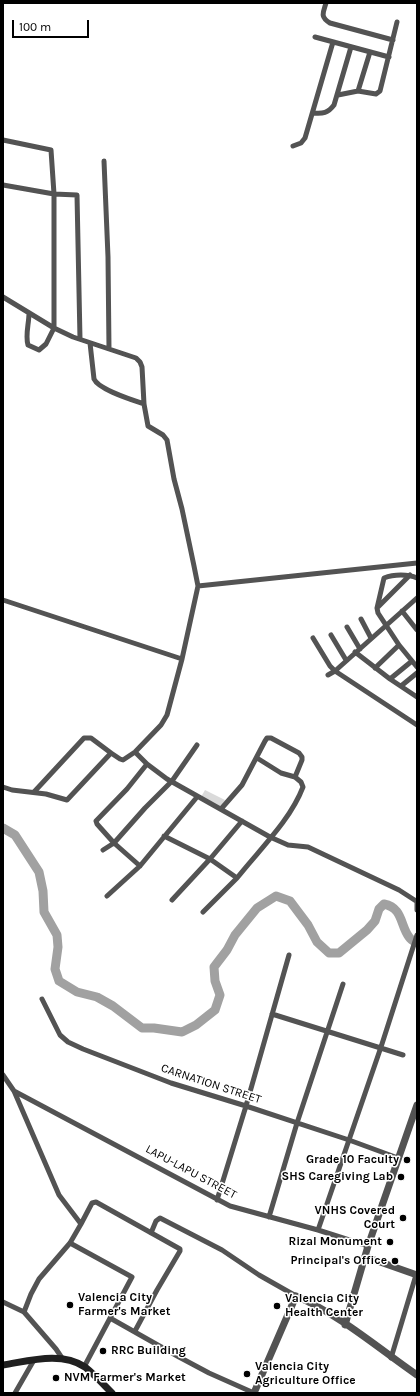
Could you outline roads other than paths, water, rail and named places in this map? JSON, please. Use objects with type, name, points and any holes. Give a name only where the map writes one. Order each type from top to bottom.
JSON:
[{"type":"main road","points":[[3,1365],[34,1360],[62,1358],[84,1367],[112,1393]]},
{"type":"street","points":[[326,3],[322,15],[325,20],[330,23],[393,40]]},
{"type":"street","points":[[338,95],[358,91],[376,94],[380,92],[397,22]]},
{"type":"street","points":[[315,37],[389,57]]},
{"type":"street","points":[[293,146],[301,143],[305,138],[334,42]]},
{"type":"street","points":[[313,113],[322,114],[329,112],[334,105],[351,47]]},
{"type":"street","points":[[358,91],[370,52]]},
{"type":"street","points":[[3,140],[50,150],[54,194],[54,328],[46,344],[39,350],[28,345],[26,337],[29,327],[29,313]]},
{"type":"street","points":[[104,160],[108,257],[109,349]]},
{"type":"street","points":[[3,185],[54,194],[77,195],[80,339]]},
{"type":"street","points":[[3,297],[54,328],[90,343],[136,358],[140,362],[143,373],[144,404],[148,426],[167,440],[174,479],[182,509],[198,586],[182,659],[167,715],[161,725],[135,752],[123,760],[91,738],[84,738],[34,792]]},
{"type":"street","points":[[90,343],[95,383],[144,404]]},
{"type":"street","points":[[198,586],[417,563]]},
{"type":"street","points":[[417,578],[410,575],[390,576],[384,578],[377,608],[380,618],[417,667]]},
{"type":"street","points":[[377,608],[410,575]]},
{"type":"street","points":[[328,675],[335,671],[417,598]]},
{"type":"street","points":[[3,600],[182,659]]},
{"type":"street","points":[[402,611],[417,630]]},
{"type":"street","points":[[361,619],[371,638]]},
{"type":"street","points":[[347,627],[358,651],[375,668],[417,697]]},
{"type":"street","points":[[331,636],[346,660]]},
{"type":"street","points":[[313,638],[330,666],[335,671],[417,725]]},
{"type":"street","points":[[375,668],[399,645]]},
{"type":"street","points":[[390,679],[412,662]]},
{"type":"street","points":[[401,686],[417,673]]},
{"type":"street","points":[[222,809],[242,785],[266,739],[274,739],[302,756],[302,760],[295,777]]},
{"type":"street","points":[[103,850],[114,843],[145,808],[172,781],[197,745]]},
{"type":"street","points":[[135,752],[147,764],[197,797],[222,809],[270,838],[288,845],[308,847],[399,890],[417,900],[417,910]]},
{"type":"street","points":[[3,787],[12,790],[46,794],[68,800],[111,753]]},
{"type":"street","points":[[203,912],[236,878],[270,838],[288,814],[302,790],[303,785],[295,777],[281,773],[257,758]]},
{"type":"street","points":[[140,866],[114,843],[96,821],[127,789],[147,764]]},
{"type":"street","points":[[107,896],[140,866],[197,797]]},
{"type":"street","points":[[172,900],[210,859],[242,821]]},
{"type":"street","points":[[164,836],[210,859],[236,878]]},
{"type":"street","points":[[318,1230],[381,1048],[417,936]]},
{"type":"street","points":[[218,1200],[289,955]]},
{"type":"street","points":[[269,1217],[297,1123],[342,984]]},
{"type":"street","name":"CARNATION STREET","points":[[42,999],[60,1035],[68,1042],[172,1083],[349,1140],[398,1158]]},
{"type":"street","points":[[272,1014],[403,1055]]},
{"type":"street","points":[[3,1075],[14,1090],[22,1112],[59,1194],[81,1224]]},
{"type":"street","name":"LAPU-LAPU STREET","points":[[14,1090],[218,1200],[236,1208],[318,1230],[368,1246]]},
{"type":"street","points":[[345,1325],[368,1246],[417,1105]]},
{"type":"street","points":[[24,1312],[39,1279],[70,1243],[92,1203],[96,1202],[122,1215],[180,1249],[135,1331]]},
{"type":"street","points":[[151,1233],[156,1221],[160,1218],[211,1243],[244,1265],[345,1325],[417,1375]]},
{"type":"street","points":[[70,1243],[132,1277],[84,1367]]},
{"type":"street","points":[[366,1257],[416,1275],[392,1358]]},
{"type":"street","points":[[110,1318],[209,1373],[254,1393],[296,1296]]},
{"type":"street","points":[[3,1302],[24,1312],[62,1358]]},
{"type":"street","points":[[15,1393],[34,1360]]},
{"type":"waterway","points":[[3,828],[15,835],[39,872],[43,891],[44,912],[57,935],[58,947],[55,969],[59,981],[77,992],[97,997],[113,1006],[142,1028],[182,1032],[196,1025],[215,1010],[220,995],[215,981],[214,967],[227,950],[235,935],[257,908],[276,896],[290,901],[308,925],[317,942],[329,953],[339,953],[367,930],[375,921],[379,909],[384,904],[395,909],[409,937],[417,943]]},
{"type":"place","name":"Grade 10 Faculty","points":[[407,1160]]},
{"type":"place","name":"SHS Caregiving Lab","points":[[401,1177]]},
{"type":"place","name":"VNHS Covered Court","points":[[403,1218]]},
{"type":"place","name":"Rizal Monument","points":[[390,1242]]},
{"type":"place","name":"Principal's Office","points":[[395,1261]]},
{"type":"place","name":"Valencia City Farmer's Market","points":[[70,1305]]},
{"type":"place","name":"Valencia City Health Center","points":[[277,1306]]},
{"type":"place","name":"RRC Building","points":[[103,1351]]},
{"type":"place","name":"Valencia City Agriculture Office","points":[[247,1374]]},
{"type":"place","name":"NVM Farmer's Market","points":[[56,1378]]}]
